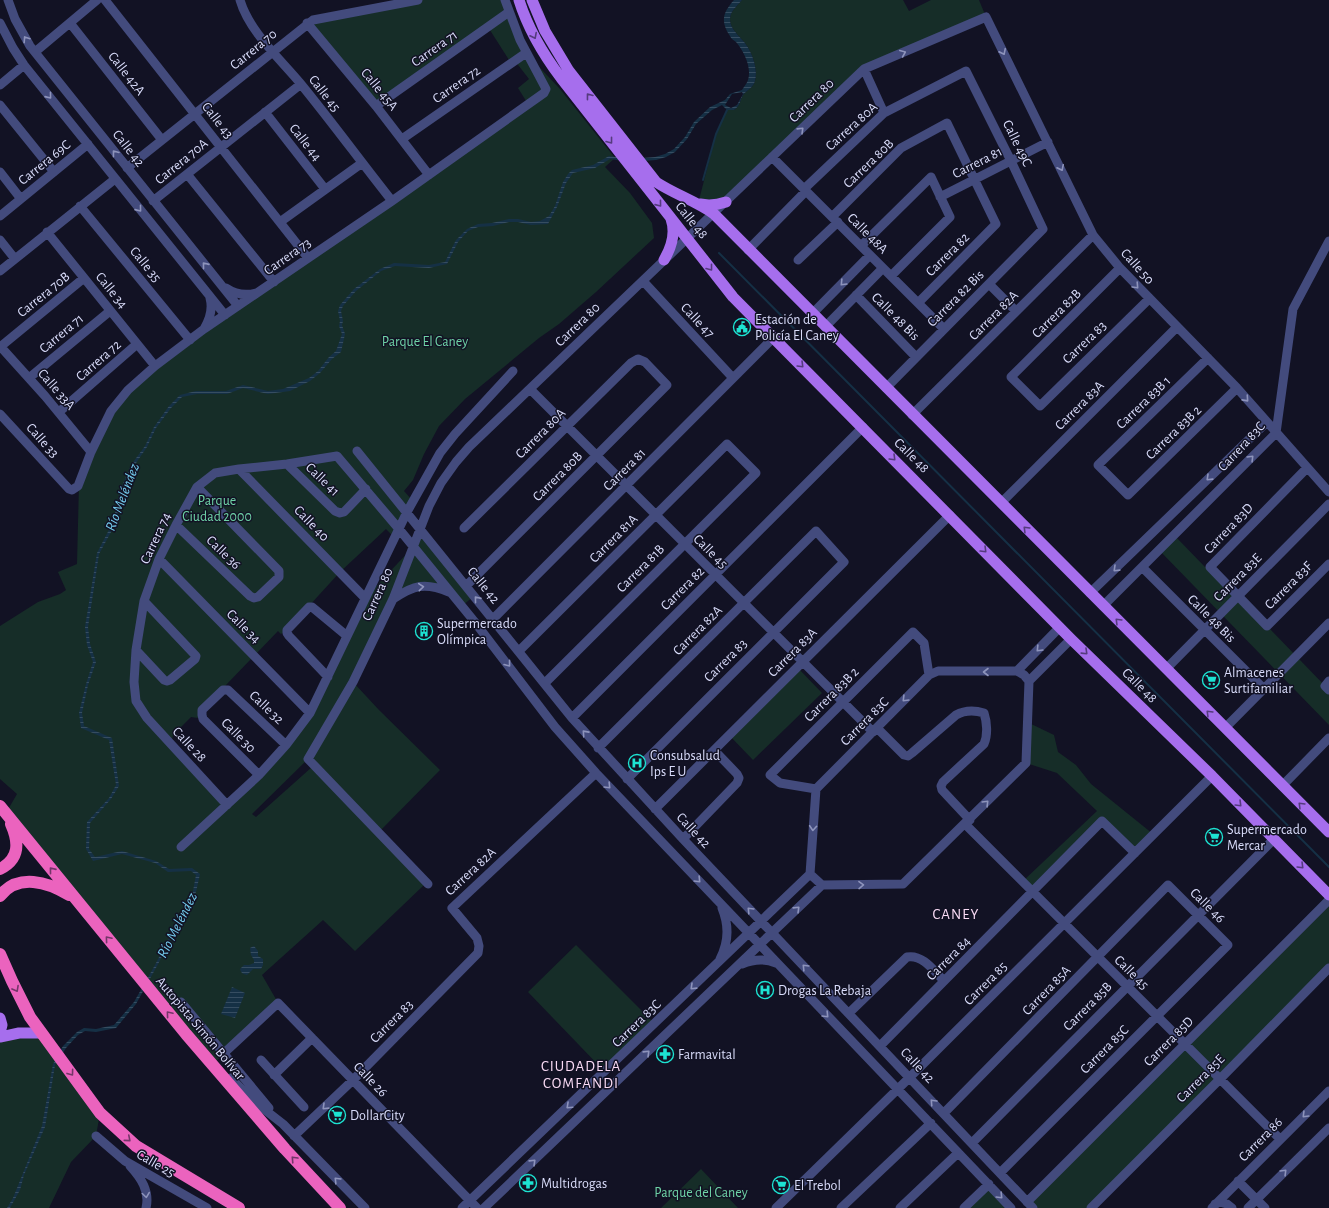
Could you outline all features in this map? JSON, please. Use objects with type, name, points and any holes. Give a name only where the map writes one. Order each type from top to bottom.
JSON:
[{"type":"highway","points":[[0,869],[9,863],[16,851],[17,842],[15,833],[3,809]]},
{"type":"highway","name":"Autopista Simón Bolívar","points":[[3,809],[186,1034],[284,1149],[340,1208]]},
{"type":"highway","points":[[0,896],[9,888],[17,884],[38,882],[53,886],[77,900]]},
{"type":"highway","points":[[0,954],[30,1017],[100,1113],[136,1146],[239,1208]]},
{"type":"main road","name":"Calle 48","points":[[519,0],[532,31],[548,60],[647,190],[733,297],[1071,639],[1212,776],[1329,895]]},
{"type":"main road","name":"Calle 48","points":[[532,0],[545,31],[569,70],[656,182],[714,214],[1090,594],[1329,832]]},
{"type":"main road","points":[[698,204],[708,206],[726,202]]},
{"type":"main road","points":[[664,260],[670,248],[673,236],[673,224],[671,218]]},
{"type":"main road","points":[[0,1018],[2,1025],[0,1033]]},
{"type":"main road","points":[[0,1037],[19,1033],[44,1037]]},
{"type":"street","name":"Calle 42","points":[[8,0],[20,29],[35,52],[238,306]]},
{"type":"street","points":[[35,52],[97,0]]},
{"type":"street","name":"Calle 43","points":[[105,0],[308,258]]},
{"type":"street","name":"Calle 45","points":[[240,0],[244,11],[263,39],[301,84],[392,201]]},
{"type":"street","name":"Carrera 70","points":[[127,168],[307,23],[318,18],[373,4],[418,0]]},
{"type":"street","points":[[505,0],[526,53]]},
{"type":"street","name":"Carrera 71","points":[[376,106],[509,12]]},
{"type":"street","name":"Carrera 80","points":[[428,884],[308,759],[353,682],[393,599],[420,529],[441,483],[469,447],[864,69],[986,17]]},
{"type":"street","name":"Calle 50","points":[[986,17],[1093,235],[1120,268],[1149,299],[1237,388],[1329,492]]},
{"type":"street","name":"Calle 42A","points":[[70,23],[162,140]]},
{"type":"street","name":"Calle 45A","points":[[307,23],[376,106],[429,175]]},
{"type":"street","points":[[1,29],[24,65],[225,315]]},
{"type":"street","name":"Carrera 73","points":[[79,484],[107,418],[133,384],[204,329],[392,201],[544,93],[546,89],[544,84],[526,53]]},
{"type":"street","name":"Carrera 72","points":[[402,139],[526,53]]},
{"type":"street","points":[[0,85],[24,65]]},
{"type":"street","points":[[864,69],[884,113]]},
{"type":"street","name":"Carrera 80A","points":[[748,250],[805,190],[884,113],[966,71]]},
{"type":"street","name":"Calle 49C","points":[[966,71],[1011,160],[1043,229]]},
{"type":"street","name":"Carrera 70A","points":[[153,201],[301,84]]},
{"type":"street","points":[[0,105],[54,172]]},
{"type":"street","name":"Calle 44","points":[[265,112],[325,189]]},
{"type":"street","name":"Carrera 80B","points":[[798,260],[901,148],[947,123],[975,178]]},
{"type":"street","name":"Carrera 81","points":[[940,197],[1048,142]]},
{"type":"street","name":"Carrera 69C","points":[[0,216],[88,144]]},
{"type":"street","name":"Calle 48A","points":[[772,157],[944,329]]},
{"type":"street","points":[[280,222],[362,163]]},
{"type":"street","points":[[0,172],[21,199]]},
{"type":"street","points":[[187,174],[274,282]]},
{"type":"street","points":[[861,246],[931,177],[950,217],[890,276]]},
{"type":"street","name":"Carrera 82","points":[[918,303],[996,224],[975,178]]},
{"type":"street","points":[[0,271],[115,179]]},
{"type":"street","name":"Calle 35","points":[[80,206],[190,340]]},
{"type":"street","name":"Carrera 82 Bis","points":[[886,388],[1043,229]]},
{"type":"street","name":"Calle 34","points":[[47,232],[155,366]]},
{"type":"street","name":"Carrera 82A","points":[[912,415],[1093,235]]},
{"type":"street","points":[[0,240],[15,259]]},
{"type":"street","name":"Carrera 83C","points":[[1103,606],[1276,433],[1293,309],[1329,241]]},
{"type":"street","points":[[812,314],[870,255]]},
{"type":"street","points":[[825,327],[883,268]]},
{"type":"street","name":"Carrera 82B","points":[[1040,406],[1011,377],[1120,268]]},
{"type":"street","name":"Carrera 70B","points":[[0,347],[84,278]]},
{"type":"street","name":"Calle 47","points":[[643,281],[733,378]]},
{"type":"street","points":[[988,284],[1016,311]]},
{"type":"street","points":[[221,285],[233,292],[242,294],[251,294],[261,291]]},
{"type":"street","points":[[204,329],[208,323],[211,312],[211,302],[208,295]]},
{"type":"street","name":"Calle 48 Bis","points":[[856,295],[916,357]]},
{"type":"street","name":"Carrera 83","points":[[1040,406],[1149,299]]},
{"type":"street","name":"Carrera 71","points":[[29,378],[110,310]]},
{"type":"street","name":"Carrera 83A","points":[[1001,503],[1177,327]]},
{"type":"street","name":"Carrera 81","points":[[493,619],[774,337]]},
{"type":"street","name":"Carrera 72","points":[[59,412],[137,344]]},
{"type":"street","name":"Calle 33A","points":[[0,347],[59,412],[92,452]]},
{"type":"street","name":"Carrera 83B 1","points":[[1128,495],[1098,465],[1208,358]]},
{"type":"street","name":"Carrera 80A","points":[[464,528],[631,363],[638,359]]},
{"type":"street","name":"Carrera 80B","points":[[466,586],[667,385],[645,362],[638,359]]},
{"type":"street","name":"Carrera 80","points":[[181,847],[259,775],[286,745],[310,713],[407,512],[440,454],[455,434],[513,371]]},
{"type":"street","name":"Carrera 83B 2","points":[[1128,495],[1237,388]]},
{"type":"street","name":"Calle 45","points":[[530,389],[842,702],[904,755],[908,756],[912,753],[956,714],[963,711],[978,711],[984,713],[986,718],[986,738],[984,744],[943,782],[941,786],[942,790],[967,822],[1032,892],[1280,1139]]},
{"type":"street","name":"Calle 33","points":[[0,414],[65,486],[72,490],[79,484]]},
{"type":"street","name":"Carrera 83C","points":[[1090,594],[1267,422]]},
{"type":"street","name":"Carrera 82","points":[[572,718],[863,427]]},
{"type":"street","name":"Carrera 81B","points":[[545,684],[756,473],[727,444]]},
{"type":"street","name":"Carrera 81A","points":[[519,651],[727,444]]},
{"type":"street","name":"Calle 42","points":[[357,451],[572,718],[598,748],[1030,1205]]},
{"type":"street","name":"Carrera 74","points":[[136,701],[134,682],[136,650],[144,601],[159,559],[176,524],[197,487],[215,473],[240,468],[287,464],[337,456],[366,489]]},
{"type":"street","name":"Calle 41","points":[[287,464],[335,511],[340,513],[344,512],[366,489]]},
{"type":"street","name":"Calle 40","points":[[240,468],[365,598]]},
{"type":"street","name":"Carrera 83D","points":[[1267,626],[1210,567],[1307,468]]},
{"type":"street","name":"Calle 36","points":[[176,524],[250,596],[254,598],[258,597],[279,577],[279,571],[274,565],[197,487]]},
{"type":"street","points":[[366,489],[474,621],[555,726],[596,773],[1011,1208]]},
{"type":"street","name":"Carrera 83E","points":[[1166,669],[1329,504]]},
{"type":"street","name":"Carrera 83A","points":[[655,809],[950,515]]},
{"type":"street","name":"Carrera 82A","points":[[598,748],[816,531],[844,562]]},
{"type":"street","name":"Calle 34","points":[[159,559],[310,713]]},
{"type":"street","name":"Carrera 83","points":[[626,779],[844,562]]},
{"type":"street","name":"Carrera 83F","points":[[1267,626],[1329,564]]},
{"type":"street","name":"Calle 48 Bis","points":[[1142,566],[1264,689]]},
{"type":"street","points":[[393,599],[406,590],[421,586],[437,587],[451,593]]},
{"type":"street","points":[[136,650],[164,680],[167,681],[195,659],[196,656],[144,601]]},
{"type":"street","points":[[328,677],[286,633],[287,630],[309,607],[312,607],[347,636]]},
{"type":"street","points":[[1225,728],[1329,623]]},
{"type":"street","points":[[1018,671],[1060,627]]},
{"type":"street","name":"Carrera 83B 2","points":[[816,789],[780,782],[770,775],[913,632],[924,643],[929,675]]},
{"type":"street","points":[[1029,681],[1071,639]]},
{"type":"street","points":[[816,789],[810,874],[822,885],[903,884],[1026,763],[1029,681],[1024,675],[1018,671],[938,671],[929,675]]},
{"type":"street","name":"Carrera 83C","points":[[816,789],[929,675]]},
{"type":"street","name":"Calle 30","points":[[228,690],[223,690],[202,710],[203,719],[259,775]]},
{"type":"street","name":"Calle 32","points":[[228,690],[286,745]]},
{"type":"street","name":"Calle 28","points":[[136,701],[147,718],[227,805]]},
{"type":"street","points":[[1282,786],[1329,738]]},
{"type":"street","points":[[683,839],[734,788],[739,778],[734,770],[714,750]]},
{"type":"street","name":"Carrera 82A","points":[[477,938],[452,908],[596,773]]},
{"type":"street","name":"Carrera 85","points":[[776,1208],[910,1077],[1212,776]]},
{"type":"street","name":"Carrera 84","points":[[880,1046],[1102,821],[1135,853]]},
{"type":"street","name":"Carrera 85B","points":[[972,1143],[1274,839]]},
{"type":"street","name":"Carrera 83C","points":[[462,1208],[810,874]]},
{"type":"street","name":"Carrera 83C","points":[[484,1208],[822,885]]},
{"type":"street","name":"Calle 46","points":[[1168,885],[1228,945]]},
{"type":"street","name":"Carrera 85A","points":[[944,1113],[1168,885]]},
{"type":"street","points":[[713,968],[721,958],[726,946],[728,934],[722,909],[716,898]]},
{"type":"street","name":"Carrera 85D","points":[[1030,1205],[1185,1044],[1329,900]]},
{"type":"street","name":"Carrera 83","points":[[294,1136],[353,1080],[478,953],[479,946],[477,938]]},
{"type":"street","name":"Carrera 85C","points":[[1000,1173],[1228,945]]},
{"type":"street","points":[[849,1013],[907,957],[913,956],[923,960],[944,981]]},
{"type":"street","points":[[736,968],[742,964],[756,960],[771,961],[778,964]]},
{"type":"street","name":"Carrera 85E","points":[[1091,1208],[1329,968]]},
{"type":"street","points":[[181,1002],[283,1124],[365,1208]]},
{"type":"street","name":"Calle 26","points":[[223,1054],[278,1003],[477,1208]]},
{"type":"street","points":[[186,1034],[251,1099],[283,1124]]},
{"type":"street","points":[[274,1075],[312,1038]]},
{"type":"street","points":[[622,1056],[621,1062],[623,1065],[626,1067],[632,1067]]},
{"type":"street","points":[[261,1060],[304,1107]]},
{"type":"street","points":[[596,1081],[601,1080],[605,1082],[607,1087],[606,1092]]},
{"type":"street","name":"Carrera 86","points":[[1214,1206],[1329,1090]]},
{"type":"street","points":[[841,1208],[930,1123]]},
{"type":"street","points":[[1248,1208],[1329,1128]]},
{"type":"street","name":"Calle 25","points":[[96,1136],[125,1161],[207,1208]]},
{"type":"street","points":[[900,1208],[958,1153]]},
{"type":"street","points":[[125,1161],[139,1176],[144,1185],[147,1195],[146,1208]]},
{"type":"street","points":[[1238,1181],[1265,1208]]},
{"type":"street","points":[[964,1208],[988,1184]]},
{"type":"street","points":[[1214,1206],[1220,1202],[1227,1204],[1232,1208]]},
{"type":"green space","name":"Parque Ciudad 2000","points":[[418,0],[505,0],[526,53],[560,89],[615,158],[605,167],[630,193],[652,223],[654,238],[559,324],[539,338],[465,399],[439,426],[424,454],[413,480],[404,491],[413,501],[395,538],[386,529],[340,572],[287,630],[281,634],[278,631],[226,685],[202,715],[198,718],[191,717],[173,735],[171,744],[227,804],[310,713],[365,598],[414,546],[420,529],[474,596],[462,606],[451,593],[421,586],[393,599],[353,682],[440,770],[378,833],[308,759],[252,814],[256,817],[312,767],[424,885],[355,951],[323,920],[262,975],[277,1001],[227,1050],[199,1017],[227,1051],[215,1062],[6,813],[17,794],[0,779],[0,626],[38,602],[60,594],[66,590],[58,572],[77,564],[79,484],[98,436],[133,384],[528,104],[518,88],[529,79],[515,61],[511,63],[488,27],[376,106],[307,23]]},
{"type":"green space","points":[[742,0],[903,0],[909,11],[931,0],[979,0],[986,17],[864,69],[726,202],[698,204],[716,134],[727,110],[734,110],[739,105],[743,95],[754,83],[756,77],[751,54],[744,42],[732,28],[730,19],[731,14]]},
{"type":"green space","points":[[1174,535],[1205,567],[1210,567],[1329,690],[1329,725],[1159,550]]},
{"type":"green space","points":[[797,667],[822,693],[753,760],[729,735]]},
{"type":"green space","points":[[1027,722],[1054,735],[1058,752],[1076,765],[1091,784],[1153,834],[1135,853],[1102,821],[1032,892],[1022,882],[1097,811],[1057,773],[1026,763]]},
{"type":"green space","points":[[1329,900],[1329,968],[1091,1208],[1033,1208],[1027,1202]]},
{"type":"green space","points":[[576,945],[655,1024],[605,1072],[528,992]]},
{"type":"green space","points":[[41,1033],[100,1113],[96,1136],[71,1162],[49,1208],[0,1208],[0,1037]]},
{"type":"green space","name":"Parque del Caney","points":[[701,1169],[738,1208],[661,1208]]},
{"type":"green space","points":[[989,1184],[1011,1208],[964,1208]]},
{"type":"water","name":"Río Meléndez","points":[[734,0],[742,0],[731,14],[730,19],[732,28],[744,42],[753,58],[756,77],[754,83],[743,95],[739,105],[734,110],[727,110],[722,105],[712,110],[696,124],[687,139],[675,152],[666,157],[656,160],[630,162],[610,159],[595,168],[573,173],[566,183],[557,207],[548,224],[531,225],[518,222],[509,222],[493,226],[478,227],[468,231],[458,242],[447,264],[429,268],[395,266],[381,271],[356,291],[343,306],[341,311],[343,321],[342,325],[345,334],[341,352],[310,381],[290,391],[268,394],[243,388],[227,394],[197,394],[182,397],[171,408],[156,428],[147,447],[134,466],[123,492],[116,523],[99,554],[88,627],[90,644],[96,662],[88,685],[82,713],[84,726],[112,738],[119,786],[111,799],[90,823],[89,849],[95,857],[122,851],[156,861],[169,869],[192,868],[200,874],[196,892],[136,1004],[116,1028],[96,1032],[85,1031],[78,1035],[66,1048],[55,1065],[45,1127],[24,1175],[20,1190],[10,1208],[7,1208],[13,1198],[42,1126],[53,1064],[63,1046],[77,1032],[84,1028],[96,1029],[114,1025],[134,1002],[193,891],[196,875],[191,871],[168,872],[155,863],[122,854],[93,861],[86,849],[87,822],[109,798],[116,785],[109,740],[81,728],[79,713],[93,662],[87,645],[85,627],[97,553],[113,522],[120,491],[131,465],[145,446],[154,427],[169,406],[180,395],[196,391],[226,391],[243,385],[268,391],[283,389],[309,378],[318,371],[336,351],[342,334],[339,326],[340,321],[338,311],[340,305],[354,289],[380,269],[394,263],[429,265],[445,262],[456,240],[467,229],[478,224],[492,223],[509,219],[518,219],[531,222],[540,221],[549,216],[555,206],[563,182],[572,170],[593,165],[609,156],[630,159],[655,157],[674,149],[685,137],[694,122],[710,107],[725,100],[730,94],[742,90],[748,80],[749,70],[744,55],[736,42],[730,37],[724,22],[725,13]],"holes":[[[742,92],[743,94],[737,105],[731,108],[725,105],[732,94]]]},
{"type":"water","points":[[254,946],[258,951],[258,956],[263,959],[263,965],[261,969],[253,969],[247,975],[242,973],[240,969],[244,965],[254,963],[250,948]]},
{"type":"water","points":[[232,987],[245,993],[235,1018],[221,1014]]},
{"type":"waterway","points":[[703,180],[716,134],[727,110]]},
{"type":"waterway","points":[[719,253],[1329,867]]},
{"type":"place","name":"Estación de Policía El Caney","points":[[742,327]]},
{"type":"place","name":"Supermercado Olímpica","points":[[424,631]]},
{"type":"place","name":"Almacenes Surtifamiliar","points":[[1211,680]]},
{"type":"place","name":"Consubsalud Ips E U","points":[[637,763]]},
{"type":"place","name":"Supermercado Mercar","points":[[1214,837]]},
{"type":"place","name":"Drogas La Rebaja","points":[[765,990]]},
{"type":"place","name":"Farmavital","points":[[665,1054]]},
{"type":"place","name":"DollarCity","points":[[337,1115]]},
{"type":"place","name":"Multidrogas","points":[[528,1183]]},
{"type":"place","name":"El Trebol","points":[[781,1185]]},
{"type":"district","name":"CANEY","points":[[956,914]]},
{"type":"district","name":"CIUDADELA COMFANDI","points":[[581,1074]]},
{"type":"park label","name":"Parque El Caney","points":[[425,341]]}]
